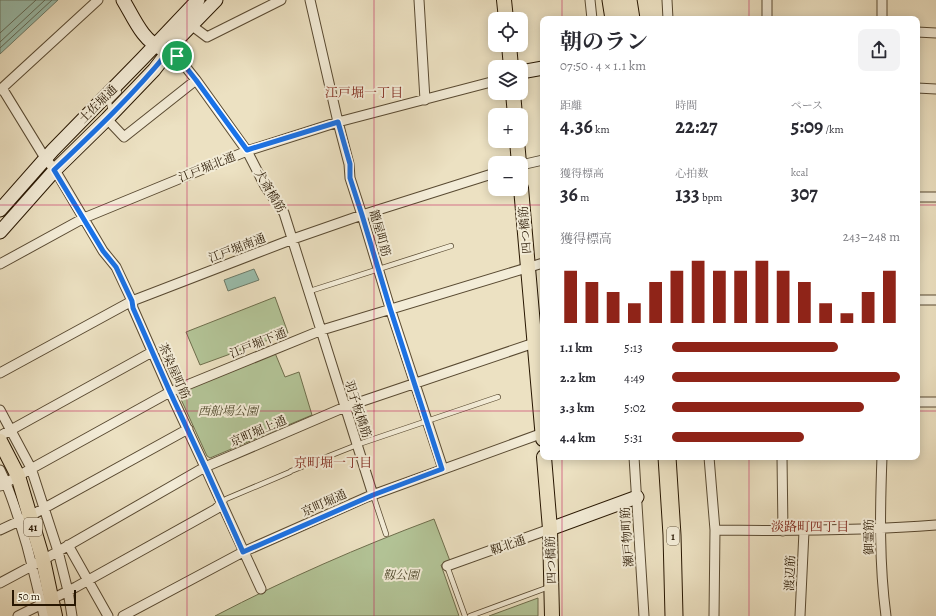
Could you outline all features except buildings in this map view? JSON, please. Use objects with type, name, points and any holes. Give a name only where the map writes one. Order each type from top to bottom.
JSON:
[{"type":"highway","points":[[611,0],[614,16]]},
{"type":"highway","points":[[629,0],[631,16]]},
{"type":"highway","name":"1","points":[[667,460],[672,535],[674,616]]},
{"type":"main road","points":[[504,0],[505,12]]},
{"type":"main road","name":"四つ橋筋","points":[[522,196],[528,268],[539,341],[540,364]]},
{"type":"main road","name":"41","points":[[0,441],[8,481],[25,519],[46,601],[55,616]]},
{"type":"main road","name":"四つ橋筋","points":[[544,460],[550,529],[552,616]]},
{"type":"street","points":[[46,158],[1,89],[98,0]]},
{"type":"street","name":"犬斎橋筋","points":[[123,0],[145,38],[154,46],[177,56],[247,150],[265,186],[284,212],[322,330]]},
{"type":"street","name":"土佐堀通","points":[[0,210],[46,158],[198,0]]},
{"type":"street","name":"土佐堀通","points":[[0,232],[54,170],[109,117],[154,70],[191,25],[216,0]]},
{"type":"street","points":[[191,25],[207,37],[281,0]]},
{"type":"street","name":"籠屋町筋","points":[[310,0],[338,122],[350,164],[350,178],[442,469]]},
{"type":"street","points":[[419,0],[425,100]]},
{"type":"street","points":[[590,0],[592,16]]},
{"type":"street","points":[[667,0],[668,16]]},
{"type":"street","points":[[767,0],[767,16]]},
{"type":"street","points":[[882,0],[882,16]]},
{"type":"street","points":[[920,32],[936,33]]},
{"type":"street","points":[[528,71],[540,69]]},
{"type":"street","points":[[109,117],[124,137],[196,80]]},
{"type":"street","name":"江戸堀北通","points":[[0,264],[84,218],[247,150],[338,122],[488,83]]},
{"type":"street","points":[[920,88],[936,89]]},
{"type":"street","name":"茶染屋町筋","points":[[46,158],[103,251],[116,267],[132,301],[170,392],[261,589]]},
{"type":"street","points":[[528,162],[540,160]]},
{"type":"street","name":"江戸堀南通","points":[[0,373],[132,301],[293,239],[362,215],[488,175]]},
{"type":"street","points":[[920,197],[936,197]]},
{"type":"street","name":"江戸堀下通","points":[[8,481],[170,392],[322,330],[390,308],[540,264]]},
{"type":"street","points":[[920,300],[936,300]]},
{"type":"street","name":"羽子板橋筋","points":[[322,330],[344,407],[373,495]]},
{"type":"street","name":"京町堀上通","points":[[0,583],[205,467],[344,407],[539,341]]},
{"type":"street","points":[[0,436],[152,352]]},
{"type":"street","points":[[920,402],[936,402]]},
{"type":"street","points":[[0,410],[31,468],[58,551],[68,590],[72,616]]},
{"type":"street","points":[[0,530],[25,519],[188,430]]},
{"type":"street","name":"京町堀通","points":[[124,616],[243,552],[373,495],[540,434]]},
{"type":"street","name":"瀬戸物町筋","points":[[634,460],[644,616]]},
{"type":"street","points":[[710,460],[715,530],[714,616]]},
{"type":"street","points":[[782,460],[783,531]]},
{"type":"street","name":"御霊筋","points":[[882,460],[880,530],[882,584],[886,616]]},
{"type":"street","points":[[0,470],[8,481]]},
{"type":"street","name":"靱北通","points":[[447,566],[636,497]]},
{"type":"street","points":[[18,616],[88,580],[216,509],[221,504]]},
{"type":"street","points":[[715,530],[880,530],[936,525]]},
{"type":"street","name":"渡辺筋","points":[[800,616],[804,531]]},
{"type":"street","points":[[68,545],[108,616]]},
{"type":"street","points":[[44,616],[46,601]]},
{"type":"lane","points":[[109,117],[109,102],[120,90]]},
{"type":"lane","points":[[310,291],[451,246]]},
{"type":"lane","points":[[221,504],[226,499],[357,445],[498,397]]},
{"type":"lane","points":[[373,495],[386,534]]},
{"type":"lane","points":[[447,566],[465,616]]},
{"type":"lane","points":[[470,616],[552,586]]},
{"type":"green space","points":[[275,297],[288,333],[200,365],[186,332]]},
{"type":"green space","name":"西船場公園","points":[[275,353],[285,377],[299,372],[312,415],[210,458],[207,456],[179,395],[180,390]]},
{"type":"green space","name":"靱公園","points":[[434,519],[450,561],[441,565],[459,616],[215,616],[323,564]]},
{"type":"green space","points":[[538,598],[538,616],[489,616]]},
{"type":"water","points":[[0,0],[58,0],[0,54]]},
{"type":"water","points":[[254,269],[259,280],[228,291],[224,280]]},
{"type":"district","name":"江戸堀一丁目","points":[[364,92]]},
{"type":"district","name":"京町堀一丁目","points":[[333,462]]},
{"type":"district","name":"淡路町四丁目","points":[[810,526]]},
{"type":"route","points":[[168,52],[177,56],[247,150],[338,122],[350,164],[350,178],[442,469],[373,495],[243,552],[170,392],[133,308],[132,301],[116,267],[103,251],[54,170],[107,119],[154,70],[168,52]]}]
